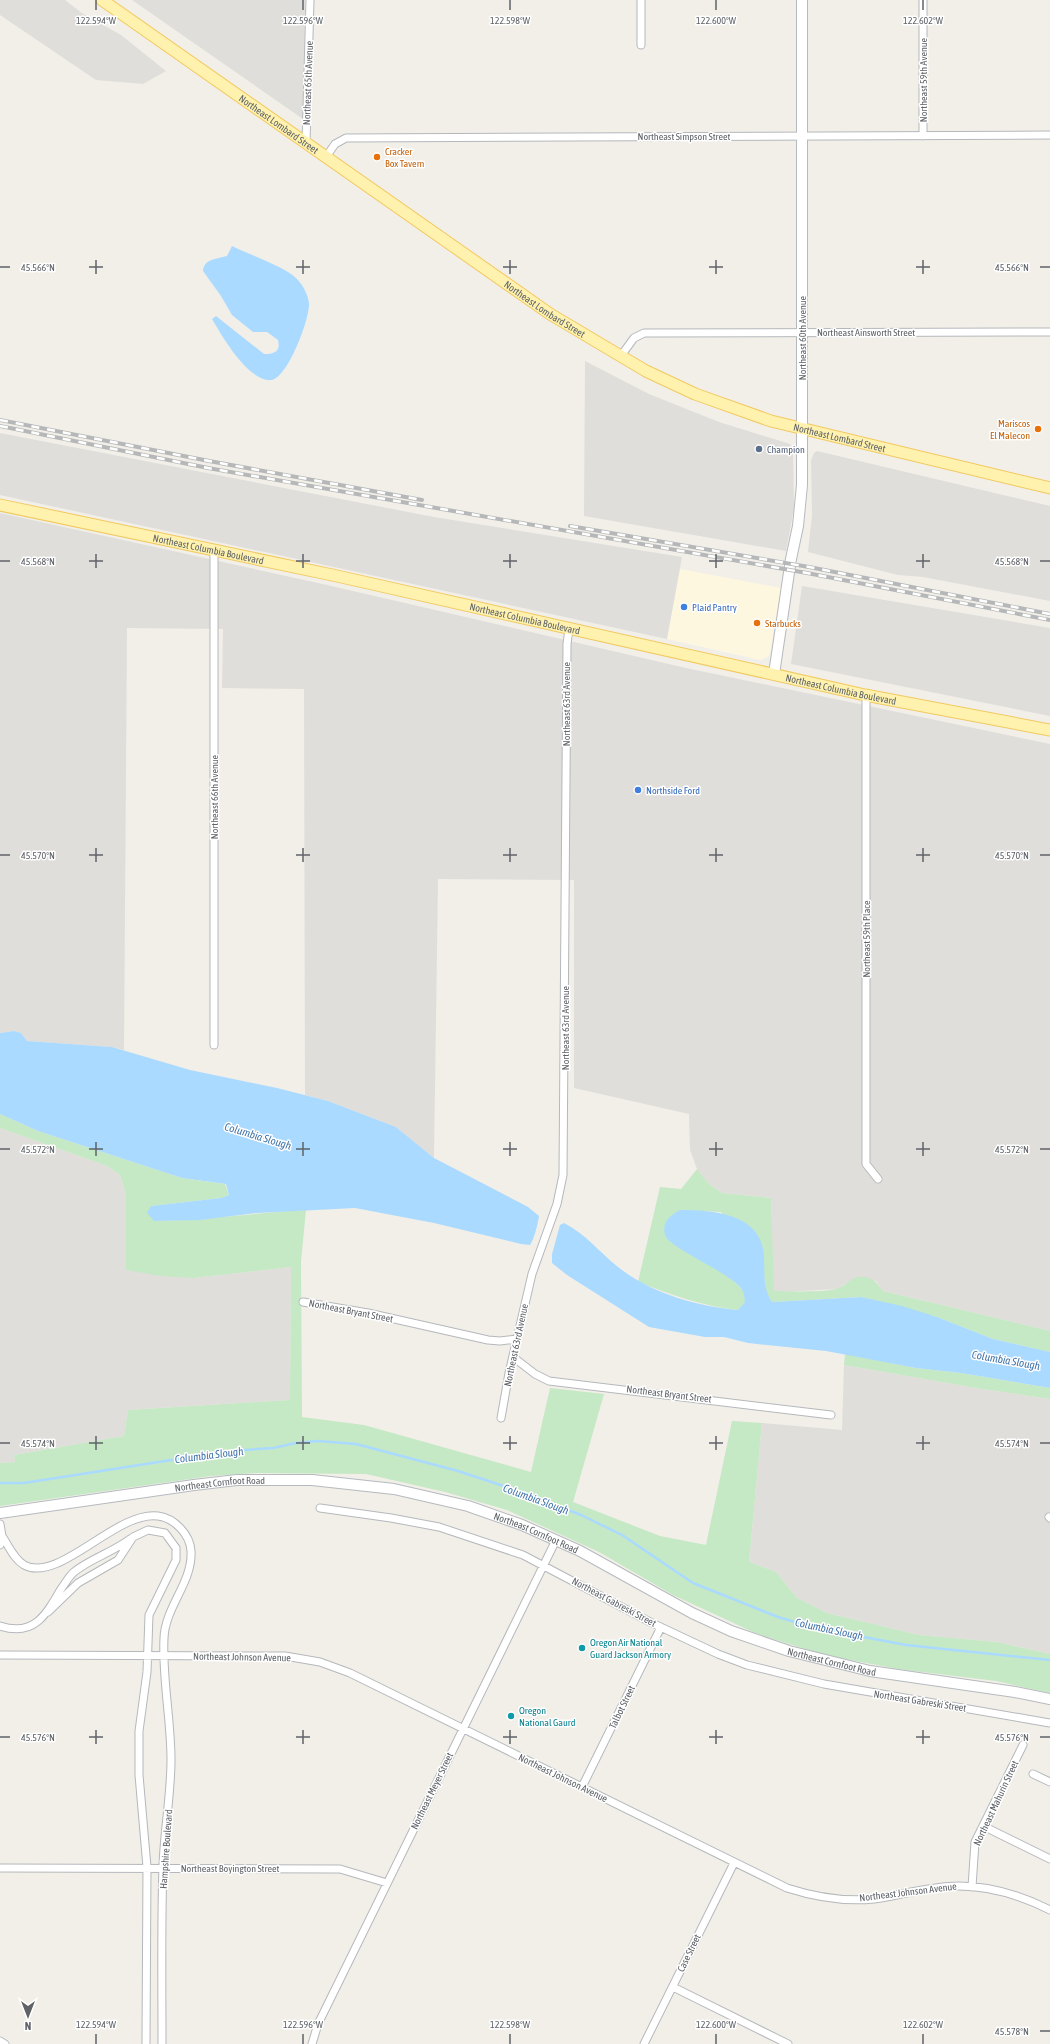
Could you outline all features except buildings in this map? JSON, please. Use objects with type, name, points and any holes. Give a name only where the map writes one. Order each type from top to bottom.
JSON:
[{"type":"main road","name":"Northeast Lombard Street","points":[[102,0],[550,314],[620,357],[695,394],[759,417],[1049,485]]},
{"type":"main road","name":"Northeast Columbia Boulevard","points":[[0,505],[214,550],[866,695],[1050,730]]},
{"type":"street","name":"Northeast 65th Avenue","points":[[306,143],[310,0]]},
{"type":"street","points":[[641,0],[641,45]]},
{"type":"street","name":"Northeast 60th Avenue","points":[[774,674],[800,514],[802,485],[802,0]]},
{"type":"street","name":"Northeast 59th Avenue","points":[[923,0],[923,136]]},
{"type":"street","name":"Northeast Simpson Street","points":[[326,157],[335,144],[346,138],[1050,135]]},
{"type":"street","name":"Northeast Ainsworth Street","points":[[620,357],[634,338],[644,333],[1050,332]]},
{"type":"street","name":"Northeast 66th Avenue","points":[[214,550],[214,1045]]},
{"type":"street","name":"Northeast 63rd Avenue","points":[[501,1418],[532,1274],[558,1200],[563,1175],[567,644],[569,629]]},
{"type":"street","name":"Northeast 59th Place","points":[[866,695],[866,1164],[878,1179]]},
{"type":"street","name":"Northeast Bryant Street","points":[[303,1302],[368,1313],[488,1340],[500,1342],[517,1339]]},
{"type":"street","name":"Northeast Bryant Street","points":[[513,1358],[535,1374],[549,1381],[831,1415]]},
{"type":"street","name":"Northeast Cornfoot Road","points":[[0,1513],[222,1481],[269,1479],[312,1480],[371,1485],[451,1501],[505,1518],[556,1540],[692,1613],[731,1630],[789,1651],[870,1671],[1015,1692],[1050,1699]]},
{"type":"street","name":"Northeast Gabreski Street","points":[[320,1508],[391,1518],[439,1527],[523,1555],[661,1627],[718,1654],[747,1665],[824,1684],[1050,1723]]},
{"type":"street","name":"Hampshire Boulevard","points":[[2,1536],[15,1558],[24,1565],[35,1568],[46,1568],[67,1559],[115,1530],[147,1515],[160,1516],[182,1529],[188,1539],[191,1549],[191,1562],[168,1614],[164,1630],[163,1655],[171,1761],[170,1792],[163,1867],[162,2044]]},
{"type":"street","points":[[0,1524],[2,1536],[0,1545]]},
{"type":"street","name":"Hampshire Boulevard","points":[[48,1612],[74,1572],[118,1548],[133,1537],[148,1530],[156,1530],[165,1533],[176,1548],[176,1560],[173,1570],[155,1601],[150,1615],[148,1655],[139,1731],[138,1761],[147,1867],[146,2044]]},
{"type":"street","points":[[0,1626],[10,1629],[22,1629],[36,1624],[78,1583],[118,1560],[133,1537]]},
{"type":"street","name":"Northeast Meyer Street","points":[[312,2044],[318,2024],[556,1540]]},
{"type":"street","name":"Talbot Street","points":[[582,1787],[661,1627]]},
{"type":"street","name":"Northeast Johnson Avenue","points":[[0,1654],[285,1656],[320,1662],[350,1673],[787,1888],[810,1895],[832,1899],[873,1899],[930,1889],[972,1886],[1011,1894],[1050,1910]]},
{"type":"street","name":"Northeast Mahurin Street","points":[[972,1886],[974,1850],[983,1826],[1023,1745]]},
{"type":"street","points":[[1033,1774],[1050,1782]]},
{"type":"street","points":[[983,1826],[1050,1859]]},
{"type":"street","name":"Case Street","points":[[644,2044],[734,1863]]},
{"type":"street","name":"Northeast Boyington Street","points":[[0,1868],[163,1867],[340,1869],[387,1883]]},
{"type":"street","points":[[673,1987],[788,2044]]},
{"type":"street","points":[[0,2041],[5,2044]]},
{"type":"shaded area","points":[[0,0],[65,0],[82,13],[121,35],[166,71],[143,84],[96,80],[0,15]]},
{"type":"shaded area","points":[[132,0],[305,0],[303,119]]},
{"type":"shaded area","points":[[585,361],[649,394],[719,422],[790,444],[793,450],[794,508],[786,551],[584,516]]},
{"type":"shaded area","points":[[0,433],[434,517],[682,557],[667,639],[0,495]]},
{"type":"shaded area","points":[[817,451],[1050,506],[1050,601],[923,577],[898,575],[808,552],[812,515],[811,460],[814,453]]},
{"type":"shaded area","points":[[0,513],[327,585],[686,668],[1050,744],[1050,1331],[883,1291],[876,1281],[845,1284],[838,1289],[773,1291],[771,1198],[722,1193],[709,1184],[697,1169],[690,1150],[689,1114],[574,1088],[574,880],[438,879],[434,1158],[396,1127],[328,1101],[305,1095],[304,689],[222,688],[223,629],[127,628],[124,1050],[112,1047],[27,1041],[21,1033],[14,1031],[0,1033]]},
{"type":"shaded area","points":[[680,569],[781,588],[770,653],[768,657],[760,660],[667,639]]},
{"type":"shaded area","points":[[802,586],[1050,628],[1050,716],[791,664]]},
{"type":"shaded area","points":[[0,1128],[107,1166],[120,1175],[126,1194],[126,1270],[193,1278],[291,1267],[290,1400],[128,1410],[124,1436],[14,1455],[15,1462],[0,1463]]},
{"type":"shaded area","points":[[844,1365],[1050,1399],[1050,1654],[997,1642],[919,1635],[827,1613],[797,1598],[776,1572],[749,1562],[762,1423],[842,1430]]},
{"type":"green space","points":[[0,1114],[38,1131],[182,1178],[225,1184],[229,1195],[221,1198],[151,1206],[154,1221],[306,1210],[301,1261],[302,1417],[364,1425],[531,1472],[550,1388],[604,1394],[573,1502],[660,1536],[706,1545],[732,1421],[762,1423],[749,1562],[776,1572],[797,1598],[827,1613],[919,1635],[997,1642],[1050,1654],[1050,1693],[996,1681],[898,1669],[824,1655],[755,1633],[673,1595],[599,1552],[507,1510],[445,1492],[366,1474],[257,1473],[211,1476],[0,1506],[0,1463],[15,1462],[14,1455],[124,1436],[128,1410],[290,1400],[291,1267],[193,1278],[161,1276],[126,1270],[126,1194],[120,1175],[107,1166],[0,1128]]},
{"type":"green space","points":[[697,1169],[709,1184],[722,1193],[771,1198],[774,1291],[833,1290],[857,1277],[867,1278],[875,1282],[883,1291],[1050,1331],[1050,1352],[993,1339],[937,1317],[861,1297],[772,1302],[766,1294],[764,1278],[721,1212],[680,1210],[666,1237],[732,1279],[740,1286],[745,1296],[745,1302],[738,1310],[700,1303],[675,1296],[638,1282],[660,1187],[681,1189]]},
{"type":"green space","points":[[845,1354],[916,1368],[961,1373],[1050,1388],[1050,1399],[844,1365]]},
{"type":"water","points":[[232,246],[276,265],[292,274],[301,284],[308,297],[309,303],[306,321],[297,346],[285,369],[272,380],[263,379],[254,374],[237,357],[212,319],[216,316],[264,354],[271,354],[278,350],[278,340],[267,332],[253,332],[232,315],[221,296],[203,271],[208,262],[227,256]]},
{"type":"water","points":[[14,1031],[21,1033],[27,1041],[112,1047],[190,1070],[277,1088],[328,1101],[396,1127],[434,1158],[528,1207],[539,1216],[533,1239],[530,1245],[521,1244],[434,1223],[355,1208],[257,1213],[200,1220],[154,1221],[147,1213],[151,1206],[221,1198],[229,1195],[226,1184],[182,1178],[38,1131],[0,1114],[0,1033]]},
{"type":"water","points":[[680,1210],[720,1213],[745,1222],[754,1230],[761,1241],[764,1255],[765,1285],[772,1302],[861,1297],[902,1306],[937,1317],[993,1339],[1050,1352],[1050,1388],[961,1373],[916,1368],[826,1351],[748,1343],[724,1337],[705,1337],[649,1327],[567,1275],[552,1263],[552,1254],[560,1225],[564,1223],[579,1232],[618,1267],[645,1285],[691,1302],[738,1310],[745,1302],[740,1287],[722,1273],[670,1242],[666,1237],[664,1228],[667,1220]]},
{"type":"waterway","name":"Columbia Slough","points":[[0,1483],[24,1483],[229,1451],[273,1448],[296,1443],[318,1441],[356,1444],[458,1471],[525,1493],[581,1515],[622,1535],[693,1583],[778,1617],[811,1627],[906,1645],[1050,1660]]},
{"type":"railway","points":[[0,420],[209,461],[422,500]]},
{"type":"railway","points":[[0,426],[208,468],[807,573],[1050,620]]},
{"type":"railway","points":[[570,526],[809,567],[1050,614]]},
{"type":"place","name":"Cracker Box Tavern","points":[[377,157]]},
{"type":"place","name":"Mariscos El Malecon","points":[[1038,429]]},
{"type":"place","name":"Champion","points":[[759,449]]},
{"type":"place","name":"Plaid Pantry","points":[[684,607]]},
{"type":"place","name":"Starbucks","points":[[757,623]]},
{"type":"place","name":"Northside Ford","points":[[638,790]]},
{"type":"place","name":"Oregon Air National Guard Jackson Armory","points":[[582,1648]]},
{"type":"place","name":"Oregon National Gaurd","points":[[511,1716]]}]
